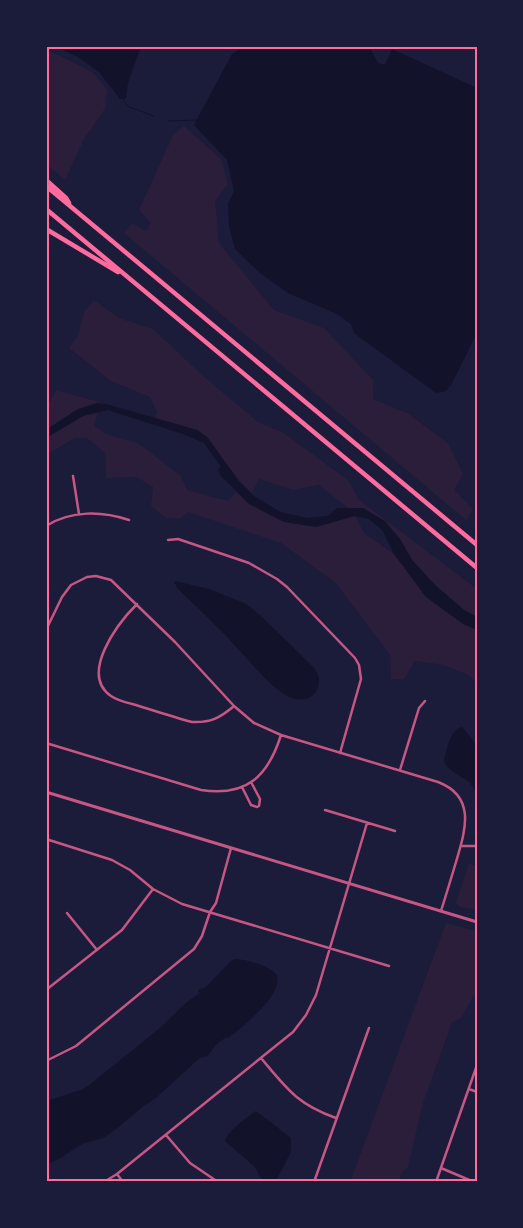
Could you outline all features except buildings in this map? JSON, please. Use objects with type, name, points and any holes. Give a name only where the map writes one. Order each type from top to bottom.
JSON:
[{"type":"highway","points":[[46,180],[66,198],[71,206]]},
{"type":"highway","points":[[46,186],[477,545]]},
{"type":"highway","points":[[46,209],[477,568]]},
{"type":"highway","points":[[46,229],[130,279]]},
{"type":"street","points":[[74,476],[79,514]]},
{"type":"street","points":[[46,526],[79,514],[103,514],[129,520]]},
{"type":"street","points":[[168,540],[178,539],[239,559],[268,573],[287,587],[355,658],[359,665],[361,679],[340,752]]},
{"type":"street","points":[[46,630],[62,597],[71,585],[78,580],[96,576],[112,580],[175,642],[234,706],[254,723],[281,734],[445,784],[458,794],[462,802],[466,823],[441,911]]},
{"type":"street","points":[[137,604],[116,628],[100,662],[98,670],[99,679],[102,686],[111,696],[118,700],[192,722],[202,723],[216,720],[234,706]]},
{"type":"street","points":[[400,770],[419,708],[425,701]]},
{"type":"street","points":[[46,743],[201,790],[218,792],[242,787],[259,776],[272,760],[281,734]]},
{"type":"street","points":[[242,787],[252,805],[260,806],[260,799],[251,782]]},
{"type":"street","points":[[46,792],[477,922]]},
{"type":"street","points":[[325,810],[394,831]]},
{"type":"street","points":[[104,1182],[118,1174],[293,1032],[306,1015],[316,995],[367,823]]},
{"type":"street","points":[[46,839],[112,860],[130,870],[153,889],[182,904],[389,966]]},
{"type":"street","points":[[461,846],[477,846]]},
{"type":"street","points":[[46,1061],[76,1046],[189,954],[199,942],[210,912],[216,903],[231,848]]},
{"type":"street","points":[[46,990],[127,924],[153,889]]},
{"type":"street","points":[[67,913],[97,950]]},
{"type":"street","points":[[314,1182],[369,1028]]},
{"type":"street","points":[[260,1058],[282,1085],[300,1101],[336,1118]]},
{"type":"street","points":[[436,1182],[477,1065]]},
{"type":"street","points":[[468,1089],[477,1092]]},
{"type":"street","points":[[166,1135],[190,1163],[218,1182]]},
{"type":"street","points":[[441,1168],[474,1182]]},
{"type":"street","points":[[118,1174],[123,1182]]},
{"type":"shaded area","points":[[54,46],[141,46],[128,83],[126,98],[120,99],[99,72],[78,57]]},
{"type":"shaded area","points":[[244,46],[369,46],[378,63],[385,65],[392,49],[477,88],[477,333],[451,385],[446,391],[436,393],[354,333],[351,324],[337,314],[288,293],[260,273],[235,249],[229,226],[228,204],[234,191],[227,160],[194,125],[232,54]]},
{"type":"shaded area","points":[[46,49],[94,73],[107,90],[105,109],[84,139],[65,180],[46,164]]},
{"type":"shaded area","points":[[184,126],[221,159],[228,184],[215,201],[219,243],[274,310],[324,328],[373,380],[373,399],[407,413],[448,443],[463,474],[454,490],[473,509],[466,520],[124,233],[132,223],[146,231],[151,223],[139,210],[173,135]]},
{"type":"shaded area","points":[[94,300],[119,318],[153,329],[202,375],[258,422],[282,432],[348,480],[359,500],[477,589],[477,617],[464,610],[435,585],[412,560],[400,539],[363,508],[348,508],[319,485],[293,490],[259,479],[252,493],[239,481],[207,437],[197,430],[155,418],[157,412],[150,397],[111,381],[69,348],[78,336],[84,312]]},
{"type":"shaded area","points":[[56,390],[106,404],[82,408],[46,430],[46,409]]},
{"type":"shaded area","points":[[97,403],[197,430],[207,437],[239,481],[255,497],[281,512],[307,518],[328,516],[337,508],[363,508],[385,521],[400,539],[412,560],[435,585],[464,610],[477,617],[477,630],[463,624],[426,597],[394,554],[383,531],[369,519],[354,516],[316,527],[284,522],[249,504],[220,475],[218,469],[221,467],[204,443],[183,434],[108,410],[83,416],[46,438],[46,430],[78,409]]},
{"type":"shaded area","points":[[98,412],[94,426],[108,435],[138,443],[181,476],[187,490],[228,501],[236,492],[249,504],[316,527],[355,516],[365,534],[394,554],[426,597],[477,630],[477,683],[468,675],[444,665],[415,661],[404,679],[391,679],[390,655],[336,583],[281,543],[188,512],[181,518],[166,518],[151,506],[153,487],[136,477],[106,478],[105,453],[87,438],[75,438],[46,455],[46,438],[83,416]]},
{"type":"shaded area","points":[[175,581],[209,589],[246,604],[261,616],[315,669],[319,680],[316,692],[309,698],[296,699],[287,696],[274,687],[178,589]]},
{"type":"shaded area","points":[[462,727],[477,745],[477,793],[470,783],[447,767],[444,760],[452,736]]},
{"type":"shaded area","points":[[469,863],[477,867],[477,910],[460,907],[456,903]]},
{"type":"shaded area","points":[[446,923],[477,931],[477,990],[461,1018],[452,1022],[423,1103],[408,1167],[402,1172],[398,1182],[350,1182]]},
{"type":"shaded area","points":[[235,959],[258,964],[268,968],[277,975],[274,991],[261,1009],[230,1037],[217,1044],[208,1056],[200,1058],[156,1098],[116,1129],[103,1138],[82,1144],[59,1159],[46,1164],[46,1101],[88,1086],[160,1028],[187,1002],[200,993],[198,990],[206,987]]},
{"type":"shaded area","points":[[256,1111],[291,1138],[291,1152],[274,1182],[266,1182],[260,1177],[255,1167],[225,1141],[234,1129]]},
{"type":"waterway","points":[[123,98],[127,106],[154,116]]},
{"type":"waterway","points":[[169,121],[197,120]]}]
